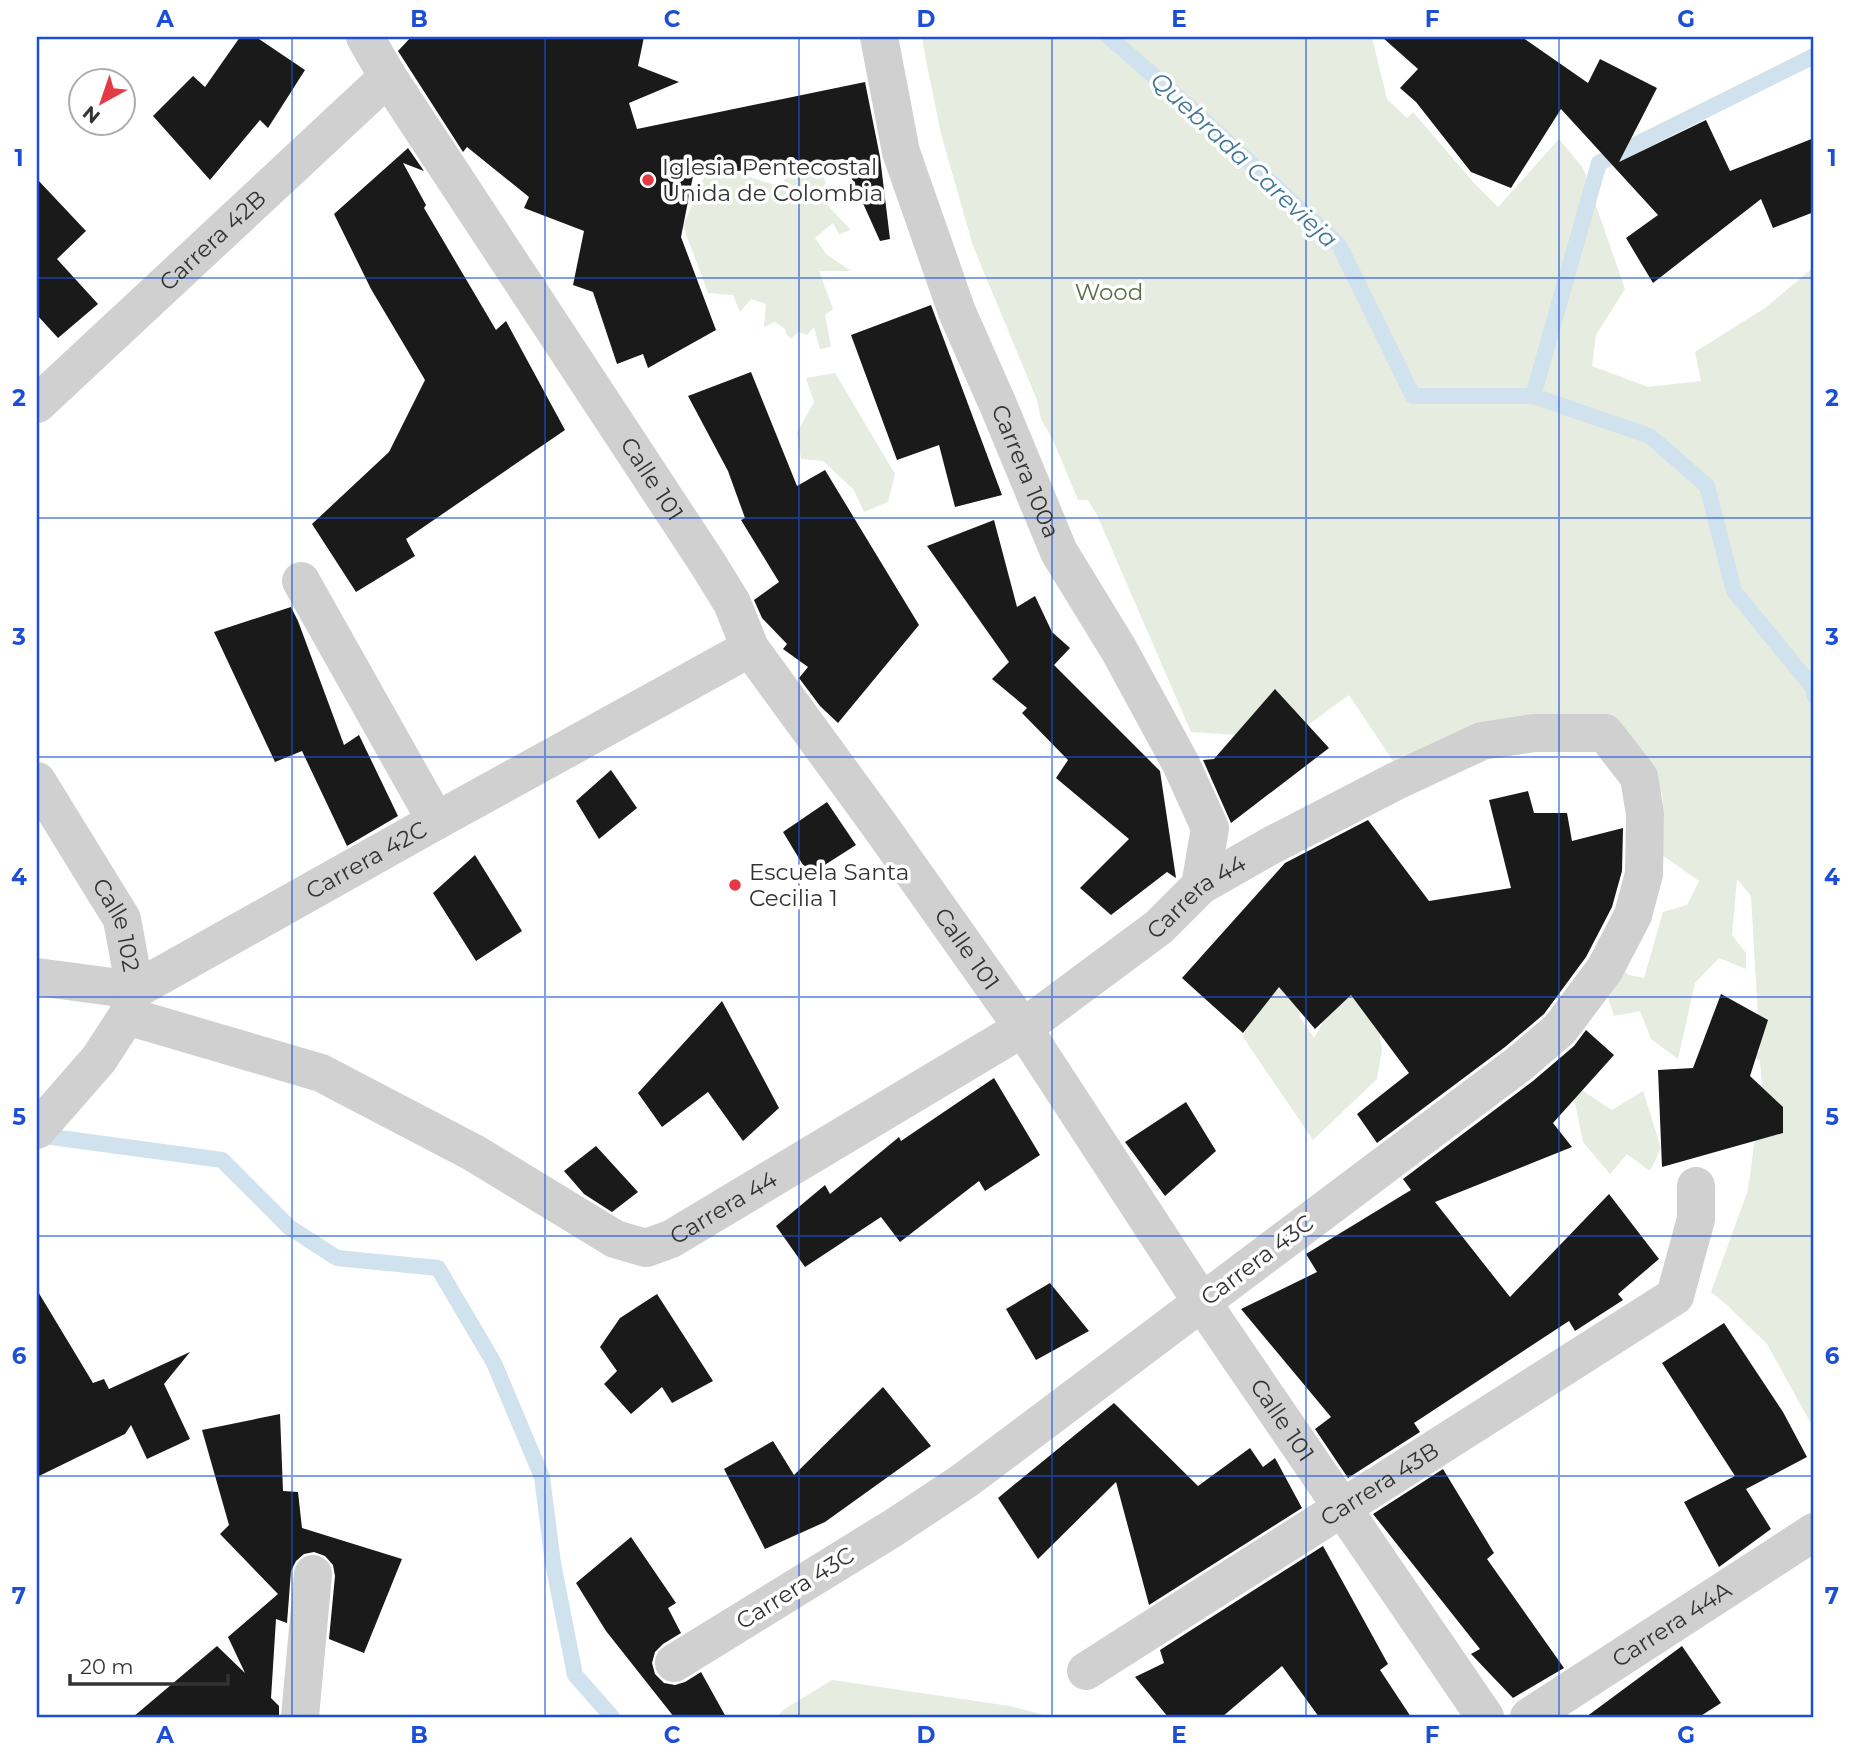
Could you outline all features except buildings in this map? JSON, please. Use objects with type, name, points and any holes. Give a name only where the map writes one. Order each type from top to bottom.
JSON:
[{"type":"street","name":"Calle 101","points":[[365,37],[388,77],[708,564],[732,603],[750,648],[1023,1028],[1201,1301],[1485,1717]]},
{"type":"street","name":"Carrera 100a","points":[[879,37],[901,152],[957,312],[1059,552],[1119,650],[1181,764],[1210,828],[1200,886]]},
{"type":"street","name":"Carrera 42B","points":[[37,404],[388,77]]},
{"type":"street","points":[[302,581],[436,821]]},
{"type":"street","name":"Carrera 42C","points":[[37,1129],[99,1059],[131,1003],[436,821],[750,648]]},
{"type":"street","name":"Carrera 44","points":[[131,1003],[321,1073],[474,1153],[615,1239],[646,1248],[671,1239],[1023,1028],[1159,927],[1200,886],[1272,845],[1384,787],[1482,741],[1534,733],[1603,732],[1606,735]]},
{"type":"street","name":"Carrera 43C","points":[[674,1663],[964,1481],[1519,1064],[1560,1029],[1605,969],[1633,915],[1644,874],[1645,814],[1639,777],[1606,735]]},
{"type":"street","name":"Calle 102","points":[[37,781],[122,919],[131,1003],[37,977]]},
{"type":"street","name":"Carrera 43B","points":[[1086,1671],[1675,1296],[1696,1219],[1696,1186]]},
{"type":"street","name":"Carrera 44A","points":[[1529,1717],[1814,1532]]},
{"type":"street","points":[[300,1717],[313,1574]]},
{"type":"green space","name":"Wood","points":[[923,37],[1372,37],[1387,99],[1407,118],[1413,112],[1498,207],[1559,139],[1583,168],[1625,289],[1596,335],[1592,366],[1648,387],[1701,381],[1695,352],[1765,308],[1814,267],[1814,1429],[1767,1344],[1711,1292],[1748,1190],[1762,1086],[1760,1061],[1754,1055],[1760,1051],[1751,896],[1737,879],[1732,935],[1746,953],[1746,969],[1719,958],[1695,983],[1678,1059],[1651,1039],[1640,1011],[1614,1016],[1602,979],[1617,965],[1629,975],[1644,978],[1663,912],[1687,905],[1699,881],[1659,853],[1664,821],[1662,793],[1604,727],[1403,776],[1349,695],[1290,738],[1191,732],[1097,515],[1088,500],[1078,500],[1053,440],[1041,419],[1037,400],[973,246],[941,134]]},
{"type":"green space","points":[[708,168],[724,169],[778,186],[793,171],[821,172],[826,183],[817,194],[851,230],[839,234],[833,223],[815,238],[826,254],[851,271],[819,271],[833,309],[825,315],[831,347],[820,349],[814,327],[807,335],[798,332],[791,339],[785,329],[775,322],[764,327],[766,304],[751,299],[740,312],[733,295],[708,293],[683,226]]},
{"type":"green space","points":[[835,373],[895,474],[888,502],[864,512],[854,490],[823,461],[801,459],[797,433],[814,402],[806,378]]},
{"type":"green space","points":[[1328,950],[1378,1025],[1382,1049],[1377,1079],[1313,1140],[1243,1037],[1263,986],[1319,975],[1299,1016],[1314,1038],[1337,997]]},
{"type":"green space","points":[[1571,1083],[1612,1110],[1643,1091],[1661,1148],[1650,1171],[1627,1154],[1610,1174],[1583,1142]]},
{"type":"green space","points":[[832,1680],[1010,1706],[1051,1717],[777,1717],[783,1710]]},
{"type":"waterway","name":"Quebrada Carevieja","points":[[1109,37],[1193,110],[1339,245],[1413,396],[1533,396],[1650,436],[1707,486],[1734,591],[1814,689],[1814,695]]},
{"type":"waterway","points":[[1533,396],[1599,163],[1814,56]]},
{"type":"waterway","points":[[37,1135],[222,1160],[289,1227],[337,1258],[438,1268],[494,1363],[542,1477],[553,1563],[575,1675],[612,1717]]},
{"type":"place","name":"Iglesia Pentecostal Unida de Colombia","points":[[648,180]]},
{"type":"place","name":"Escuela Santa Cecilia 1","points":[[735,885]]}]
